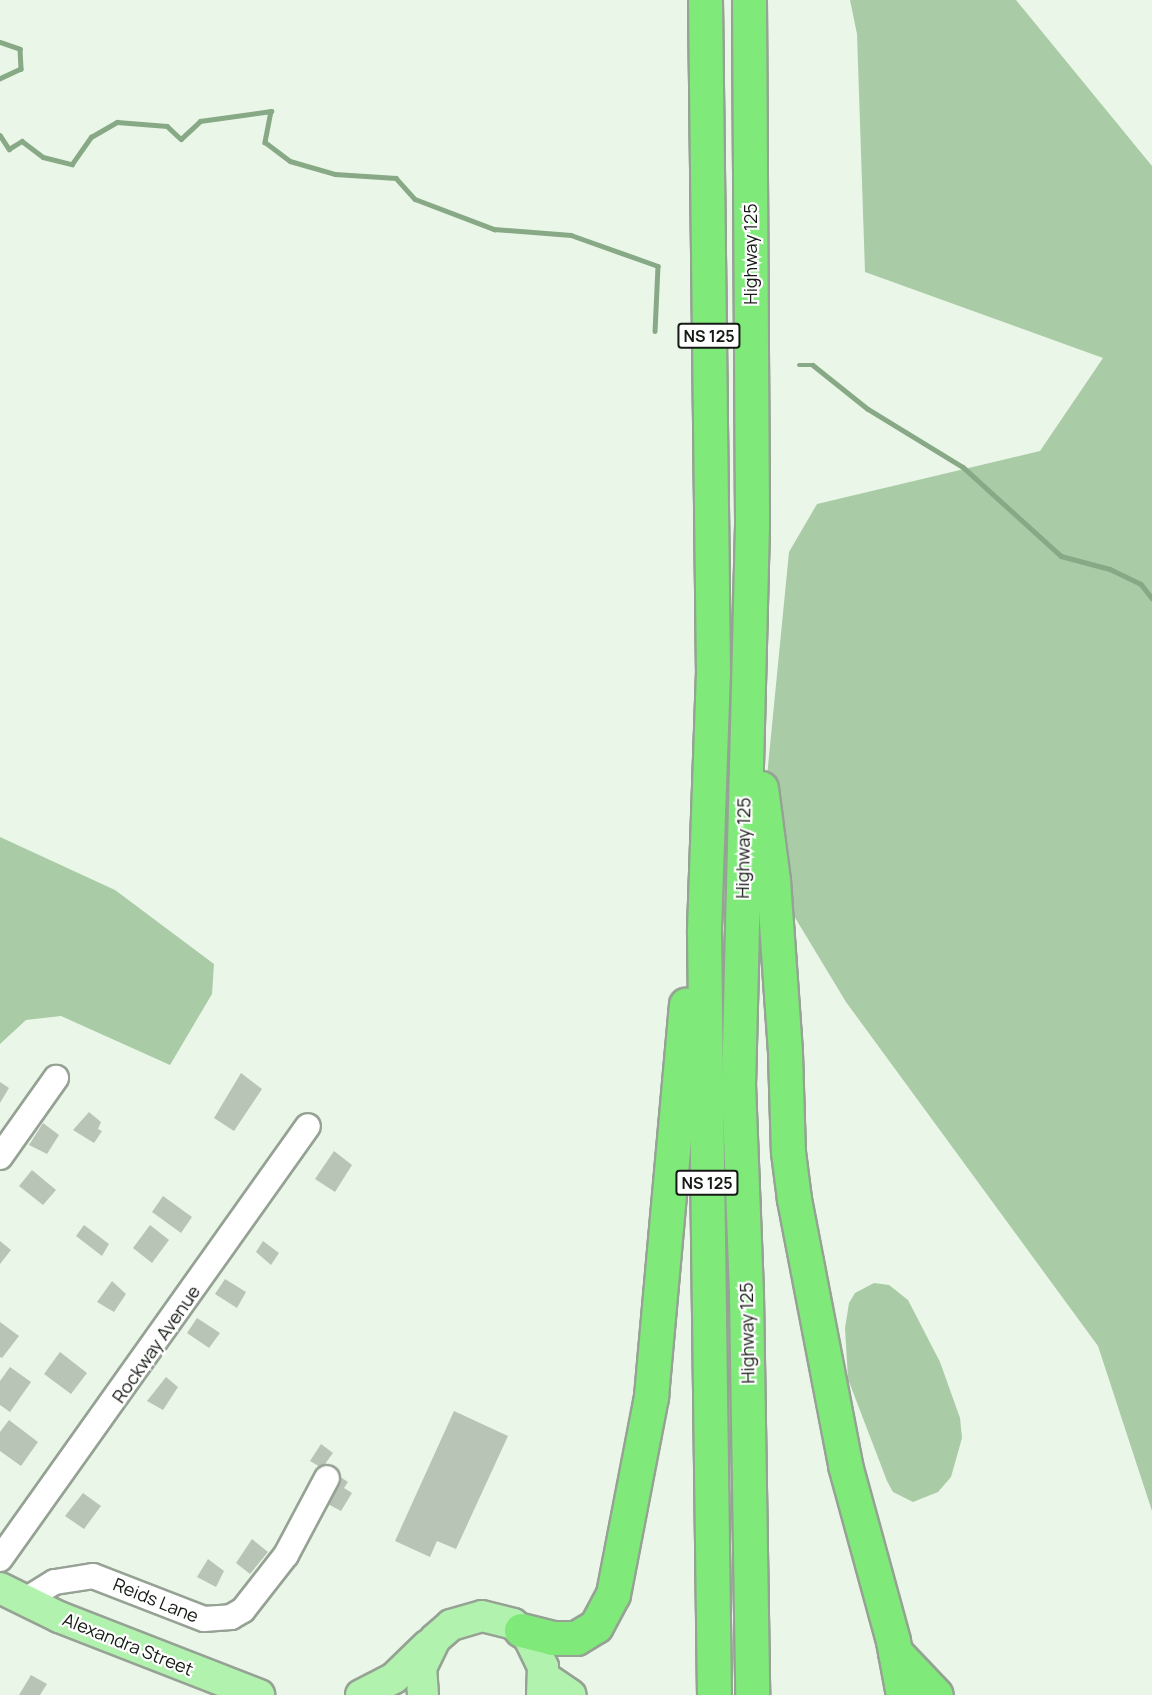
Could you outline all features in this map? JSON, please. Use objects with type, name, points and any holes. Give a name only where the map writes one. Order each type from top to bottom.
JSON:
[{"type":"highway","name":"Highway 125","points":[[705,0],[713,671],[704,932],[714,1695]]},
{"type":"highway","name":"Highway 125","points":[[749,0],[752,525],[738,1084],[747,1306],[752,1695]]},
{"type":"highway","points":[[521,1630],[570,1640],[596,1626],[613,1594],[629,1526],[645,1444],[655,1354],[713,671]]},
{"type":"highway","points":[[747,673],[772,880],[785,1053],[788,1152],[794,1199],[844,1465],[895,1652],[903,1695]]},
{"type":"highway","points":[[895,1652],[936,1695]]},
{"type":"main road","name":"Alexandra Street","points":[[12,1595],[259,1695]]},
{"type":"main road","points":[[361,1695],[394,1678],[451,1625],[471,1617],[492,1617],[521,1630],[535,1647],[543,1686],[571,1695]]},
{"type":"main road","points":[[421,1694],[421,1668],[435,1639]]},
{"type":"street","points":[[0,1157],[56,1078]]},
{"type":"street","name":"Rockway Avenue","points":[[0,1559],[308,1126]]},
{"type":"street","name":"Reids Lane","points":[[12,1595],[55,1582],[93,1576],[197,1617],[210,1620],[231,1617],[243,1610],[286,1555],[327,1478]]},
{"type":"green space","points":[[850,0],[1016,0],[1152,166],[1152,1511],[1098,1346],[846,1002],[759,858],[789,552],[817,504],[1040,451],[1103,358],[865,272],[857,34]]},
{"type":"green space","points":[[0,837],[115,890],[214,964],[212,994],[170,1065],[61,1016],[26,1020],[0,1044]]},
{"type":"green space","points":[[874,1283],[889,1285],[908,1300],[940,1362],[960,1418],[962,1438],[951,1477],[938,1492],[913,1502],[893,1492],[887,1481],[848,1379],[845,1328],[849,1303],[855,1293]]},
{"type":"building","points":[[241,1073],[262,1089],[234,1131],[214,1118]]},
{"type":"building","points":[[0,1082],[9,1088],[0,1103]]},
{"type":"building","points":[[89,1112],[101,1122],[98,1129],[102,1131],[94,1143],[73,1130]]},
{"type":"building","points":[[43,1123],[59,1135],[47,1154],[29,1145]]},
{"type":"building","points":[[334,1151],[352,1165],[335,1192],[315,1179]]},
{"type":"building","points":[[32,1170],[56,1190],[43,1205],[19,1186]]},
{"type":"building","points":[[163,1196],[192,1217],[181,1233],[152,1212]]},
{"type":"building","points":[[84,1225],[109,1244],[102,1256],[76,1236]]},
{"type":"building","points":[[150,1225],[169,1240],[152,1263],[133,1248]]},
{"type":"building","points":[[0,1241],[11,1250],[0,1264]]},
{"type":"building","points":[[263,1241],[279,1253],[271,1265],[256,1252]]},
{"type":"building","points":[[225,1279],[246,1292],[237,1308],[215,1294]]},
{"type":"building","points":[[112,1281],[126,1294],[114,1312],[97,1302]]},
{"type":"building","points":[[197,1318],[220,1333],[209,1348],[187,1333]]},
{"type":"building","points":[[0,1322],[19,1336],[2,1358],[0,1357]]},
{"type":"building","points":[[60,1352],[87,1373],[71,1394],[44,1374]]},
{"type":"building","points":[[10,1367],[31,1382],[10,1412],[0,1405],[0,1381]]},
{"type":"building","points":[[166,1377],[178,1387],[163,1410],[147,1401]]},
{"type":"building","points":[[454,1411],[508,1436],[456,1549],[437,1541],[430,1557],[395,1541]]},
{"type":"building","points":[[9,1420],[38,1442],[21,1466],[0,1451],[0,1432]]},
{"type":"building","points":[[321,1444],[333,1453],[322,1468],[310,1461]]},
{"type":"building","points":[[339,1476],[348,1482],[344,1488],[352,1493],[341,1511],[324,1502]]},
{"type":"building","points":[[83,1493],[101,1506],[84,1529],[65,1516]]},
{"type":"building","points":[[252,1539],[268,1552],[250,1574],[236,1563]]},
{"type":"building","points":[[208,1559],[224,1571],[216,1587],[197,1577]]},
{"type":"building","points":[[31,1675],[47,1684],[40,1695],[19,1695]]},
{"type":"waterway","points":[[0,42],[20,49],[21,69],[0,79]]},
{"type":"waterway","points":[[0,135],[9,149],[22,141],[43,157],[72,164],[91,137],[117,122],[167,126],[181,139],[200,121],[271,111],[265,142],[290,161],[335,174],[396,178],[415,199],[494,229],[571,235],[658,266],[655,331]]},
{"type":"waterway","points":[[799,365],[813,365],[868,409],[963,467],[1061,556],[1110,569],[1141,584],[1152,598]]}]
